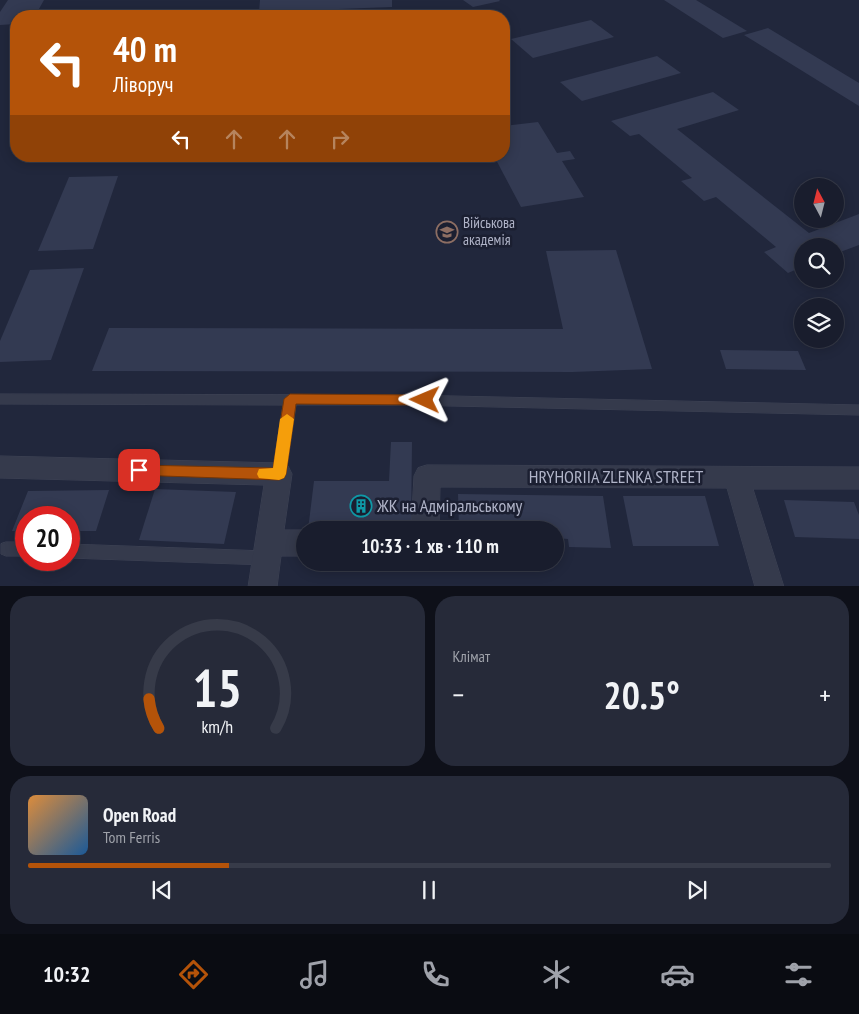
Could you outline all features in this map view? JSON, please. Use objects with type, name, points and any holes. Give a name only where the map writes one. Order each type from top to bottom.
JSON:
[{"type":"street","points":[[0,467],[279,474],[262,586]]},
{"type":"street","name":"HRYHORIIA ZLENKA STREET","points":[[425,521],[427,476],[859,478]]},
{"type":"street","points":[[737,478],[770,586]]},
{"type":"street","points":[[267,551],[296,545]]},
{"type":"lane","points":[[0,399],[290,399],[748,406],[859,410]]},
{"type":"lane","points":[[279,474],[290,399]]},
{"type":"lane","points":[[6,549],[15,549]]},
{"type":"lane","points":[[80,551],[267,551]]},
{"type":"building","points":[[8,0],[44,0],[38,10],[10,10],[10,24],[0,25],[0,12]]},
{"type":"building","points":[[260,0],[392,0],[392,7],[259,10]]},
{"type":"building","points":[[463,0],[499,0],[500,1],[473,7]]},
{"type":"building","points":[[664,0],[696,0],[747,31],[723,38]]},
{"type":"building","points":[[591,20],[614,37],[533,58],[511,39]]},
{"type":"building","points":[[768,28],[859,83],[859,106],[744,35]]},
{"type":"building","points":[[657,56],[681,73],[582,101],[560,82]]},
{"type":"building","points":[[713,92],[739,110],[677,129],[794,221],[794,228],[803,228],[809,233],[822,228],[844,228],[844,220],[859,214],[859,245],[844,251],[844,238],[794,238],[794,270],[788,273],[764,252],[776,247],[716,197],[704,201],[681,181],[692,178],[639,134],[630,136],[611,121]]},
{"type":"building","points":[[538,122],[557,153],[570,151],[575,159],[562,161],[584,197],[521,207],[497,162],[510,162],[510,125]]},
{"type":"building","points":[[118,176],[93,249],[38,251],[69,177]]},
{"type":"building","points":[[616,250],[652,369],[572,372],[92,371],[109,328],[563,329],[546,251]]},
{"type":"building","points":[[84,268],[51,360],[0,362],[0,341],[30,270]]},
{"type":"building","points":[[720,350],[798,351],[806,370],[726,369]]},
{"type":"building","name":"ЖК на Адміральському","points":[[391,442],[412,442],[411,521],[309,521],[314,481],[389,481]]},
{"type":"building","points":[[155,489],[236,492],[224,544],[139,540]]},
{"type":"building","points":[[109,490],[96,531],[80,531],[80,506],[22,506],[28,491]]},
{"type":"building","points":[[458,494],[603,496],[611,548],[569,547],[568,539],[564,539],[564,521],[459,521]]},
{"type":"building","points":[[623,496],[705,496],[719,546],[633,546]]},
{"type":"building","points":[[784,500],[854,502],[859,515],[859,539],[795,537]]},
{"type":"slow traffic","points":[[264,474],[279,474],[287,419]]},
{"type":"place","name":"Військова академія","points":[[447,232]]},
{"type":"place","name":"ЖК на Адміральському","points":[[361,506]]},
{"type":"route","points":[[139,470],[279,474],[290,399],[425,400]]}]
